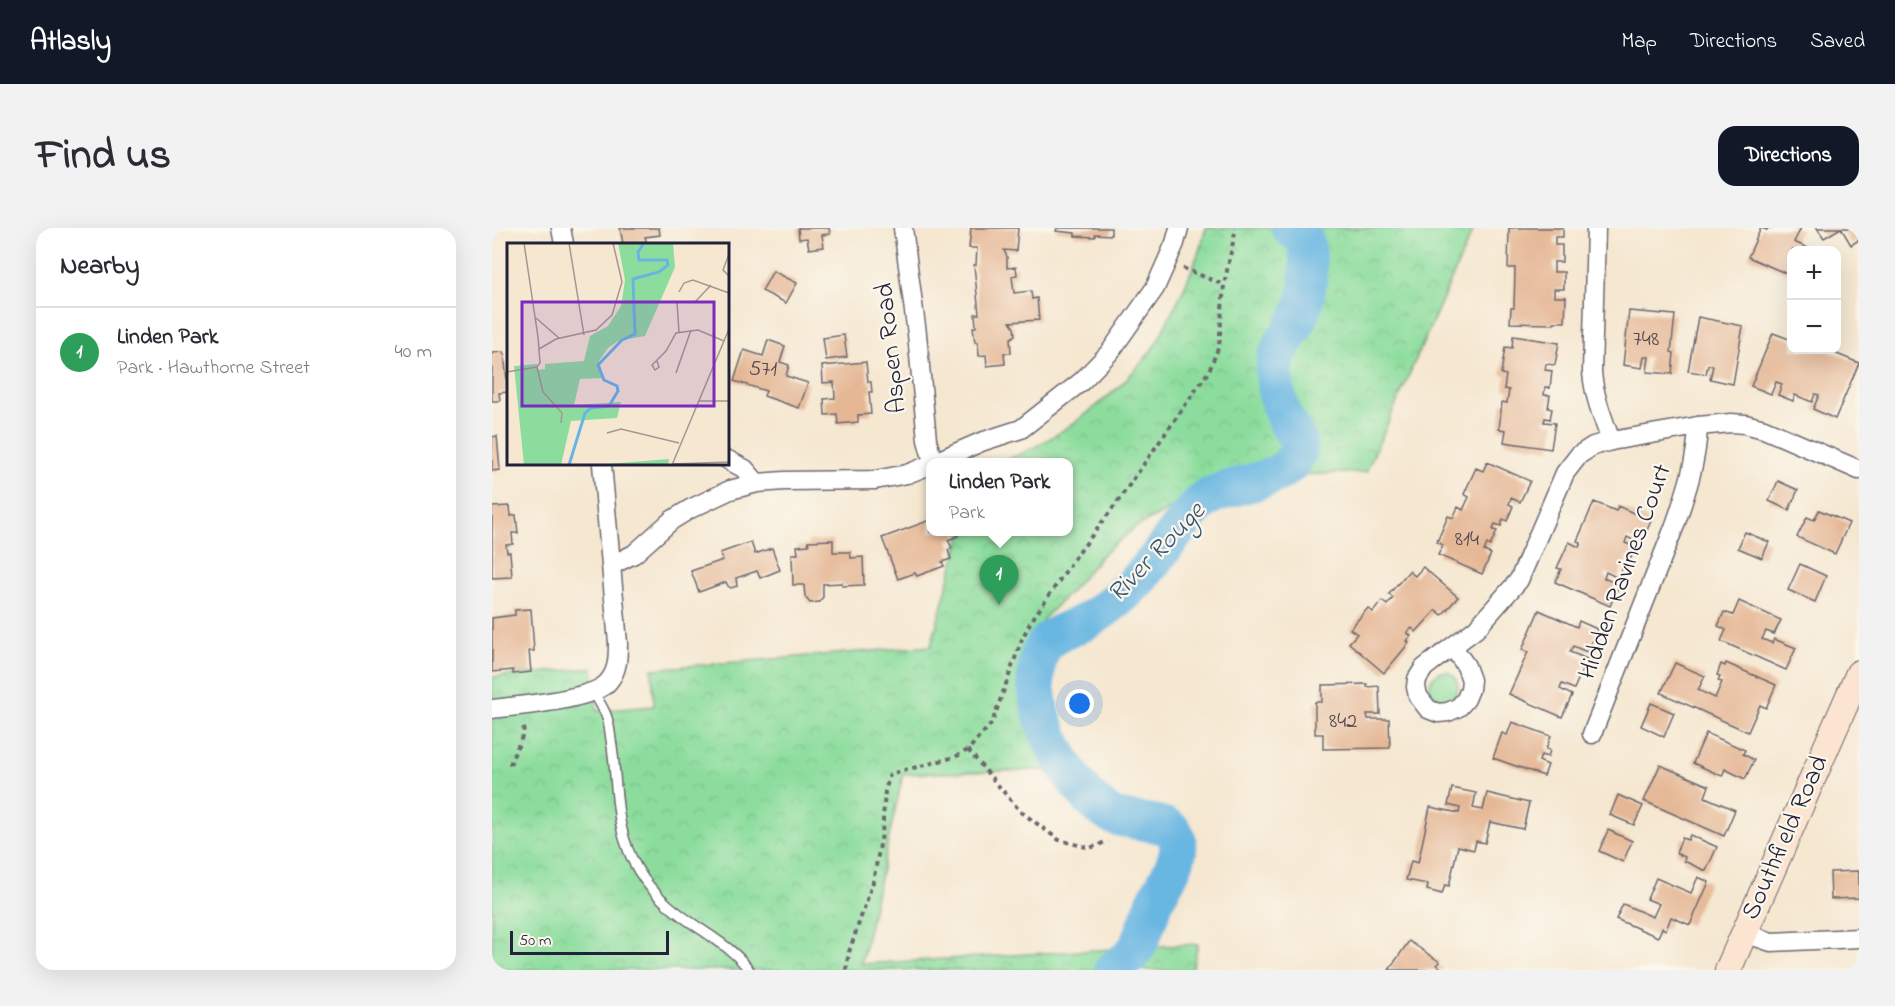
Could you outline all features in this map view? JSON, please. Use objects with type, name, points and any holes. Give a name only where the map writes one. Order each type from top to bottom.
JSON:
[{"type":"main road","name":"Southfield Road","points":[[1728,970],[1859,673]]},
{"type":"street","points":[[561,228],[564,243]]},
{"type":"street","name":"Aspen Road","points":[[903,228],[917,334],[927,440],[932,458]]},
{"type":"street","points":[[944,458],[981,442],[1021,429],[1082,381],[1110,352],[1155,288],[1175,243],[1179,228]]},
{"type":"street","points":[[1596,229],[1593,388],[1611,441]]},
{"type":"street","points":[[1453,647],[1476,629],[1519,580],[1565,473],[1579,455],[1593,446],[1698,426],[1745,424],[1764,429],[1859,470]]},
{"type":"street","name":"Hidden Ravines Court","points":[[1592,734],[1687,491],[1697,450],[1698,426]]},
{"type":"street","points":[[729,461],[745,469],[757,483]]},
{"type":"street","points":[[492,709],[579,696],[607,684],[614,674],[618,663],[618,643],[602,465]]},
{"type":"street","points":[[612,565],[634,554],[672,520],[730,490],[757,483],[875,480],[907,474],[926,466]]},
{"type":"street","points":[[1744,933],[1771,942],[1859,938]]},
{"type":"lane","points":[[593,691],[607,717],[616,774],[618,815],[626,848],[639,872],[656,895],[724,945],[743,961],[749,970]]},
{"type":"path","points":[[846,970],[849,952],[873,882],[882,834],[885,791],[890,774],[955,757],[968,750],[992,723],[1030,623],[1209,371],[1219,346],[1224,285],[1236,228]]},
{"type":"path","points":[[510,765],[513,753],[520,745],[524,732],[523,705]]},
{"type":"path","points":[[968,750],[1020,812],[1059,840],[1090,848],[1108,841]]},
{"type":"green space","points":[[1206,228],[1474,228],[1366,472],[1272,476],[1230,491],[1179,504],[1136,527],[1103,554],[1043,619],[1037,651],[1037,689],[1043,722],[1053,748],[1075,769],[903,774],[861,964],[1198,944],[1192,970],[492,970],[492,677],[593,668],[597,711],[654,706],[652,669],[931,646],[961,536],[1073,536],[1073,458],[1010,458],[1044,442],[1086,414],[1106,398],[1141,363],[1157,342],[1181,295]]},
{"type":"green space","points":[[1444,672],[1454,676],[1458,686],[1454,696],[1444,700],[1434,696],[1430,686],[1434,676]]},
{"type":"building","points":[[620,228],[659,228],[660,235],[645,237],[647,243],[623,243]]},
{"type":"building","points":[[798,228],[829,228],[830,234],[822,235],[824,247],[809,249],[807,238],[799,239]]},
{"type":"building","points":[[971,228],[1018,228],[1016,251],[1004,250],[1007,257],[1007,268],[1016,267],[1017,275],[1012,276],[1014,293],[1031,291],[1032,299],[1037,298],[1039,320],[1010,322],[1015,335],[1010,339],[1011,353],[1004,353],[1005,364],[987,366],[986,355],[979,356],[978,342],[975,342],[973,327],[976,327],[975,314],[979,314],[974,265],[976,265],[977,248],[969,248]]},
{"type":"building","points":[[1057,228],[1111,228],[1111,235],[1075,236],[1075,233],[1056,231]]},
{"type":"building","points":[[1509,228],[1563,228],[1563,237],[1555,237],[1555,245],[1562,245],[1562,262],[1554,262],[1554,272],[1564,272],[1564,289],[1554,289],[1554,297],[1566,297],[1565,322],[1510,323],[1511,308],[1514,308],[1515,268],[1508,268]]},
{"type":"building","points":[[1761,228],[1767,230],[1768,228],[1801,228],[1794,242],[1804,246],[1787,246],[1787,274],[1748,257]]},
{"type":"building","points":[[1817,228],[1841,228],[1824,238]]},
{"type":"building","points":[[1841,228],[1859,228],[1859,240],[1851,245]]},
{"type":"building","points":[[773,271],[797,283],[786,303],[762,291]]},
{"type":"building","points":[[1629,311],[1675,315],[1671,352],[1674,353],[1672,374],[1647,372],[1649,357],[1644,357],[1642,368],[1623,365]]},
{"type":"building","points":[[1698,317],[1743,326],[1733,384],[1710,379],[1713,366],[1708,365],[1706,374],[1688,371]]},
{"type":"building","points":[[1773,333],[1787,338],[1787,354],[1837,354],[1859,363],[1835,419],[1813,409],[1819,395],[1815,394],[1812,402],[1795,395],[1793,401],[1778,395],[1782,384],[1776,382],[1771,394],[1751,386]]},
{"type":"building","points":[[844,335],[847,357],[826,360],[823,338]]},
{"type":"building","points":[[1513,336],[1559,343],[1555,365],[1546,364],[1545,370],[1552,371],[1550,388],[1545,387],[1544,395],[1550,395],[1548,408],[1552,409],[1550,419],[1545,418],[1544,422],[1555,423],[1551,449],[1504,442],[1506,430],[1499,429],[1502,402],[1507,403],[1509,390],[1504,389],[1506,375],[1501,374],[1505,347],[1512,348]]},
{"type":"building","points":[[768,340],[785,346],[780,362],[789,365],[786,376],[808,383],[799,408],[764,396],[766,391],[734,381],[744,350],[763,356]]},
{"type":"building","points":[[504,352],[507,392],[499,393],[500,401],[492,401],[492,353]]},
{"type":"building","points":[[866,362],[868,382],[871,382],[872,392],[869,392],[871,414],[858,415],[858,422],[838,424],[837,414],[825,415],[824,399],[835,398],[834,382],[823,383],[822,366]]},
{"type":"building","points":[[497,436],[500,470],[492,471],[492,437]]},
{"type":"building","points":[[1487,462],[1530,481],[1520,502],[1511,498],[1509,504],[1513,506],[1507,521],[1503,519],[1501,526],[1495,524],[1493,530],[1497,531],[1490,546],[1487,544],[1484,551],[1491,554],[1482,574],[1438,555],[1443,545],[1437,542],[1448,516],[1453,518],[1458,507],[1463,510],[1469,497],[1464,494],[1476,468],[1483,471]]},
{"type":"building","points":[[1778,481],[1798,490],[1789,510],[1769,501]]},
{"type":"building","points":[[1594,502],[1616,511],[1618,506],[1651,521],[1641,544],[1627,537],[1625,543],[1635,547],[1631,558],[1628,556],[1618,578],[1606,572],[1604,578],[1619,585],[1610,606],[1555,582],[1561,569],[1557,568],[1569,542],[1579,547],[1581,543],[1577,541]]},
{"type":"building","points":[[510,506],[511,516],[516,515],[518,533],[512,533],[513,544],[506,545],[507,552],[510,552],[512,577],[492,578],[492,507]]},
{"type":"building","points":[[1819,510],[1849,523],[1835,554],[1797,537],[1807,517],[1814,520]]},
{"type":"building","points":[[926,522],[926,536],[958,536],[948,540],[952,548],[948,550],[951,559],[942,562],[944,566],[917,576],[915,573],[898,579],[882,538]]},
{"type":"building","points":[[1745,532],[1769,542],[1762,558],[1738,548]]},
{"type":"building","points":[[833,540],[833,552],[850,552],[851,558],[863,557],[864,585],[823,584],[823,597],[819,602],[810,603],[805,597],[804,585],[793,585],[792,554],[798,554],[797,546],[809,545],[808,541]]},
{"type":"building","points":[[751,542],[755,554],[772,548],[780,570],[760,578],[757,571],[736,578],[737,586],[731,588],[726,582],[699,592],[691,571],[723,560],[720,553]]},
{"type":"building","points":[[1800,564],[1826,576],[1815,602],[1788,590]]},
{"type":"building","points":[[1423,567],[1458,597],[1442,615],[1436,610],[1416,632],[1412,628],[1407,633],[1411,636],[1407,641],[1409,643],[1384,673],[1349,643],[1357,634],[1350,629],[1368,608],[1373,612],[1382,601],[1387,605],[1393,598],[1389,594],[1409,571],[1415,576]]},
{"type":"building","points":[[1739,601],[1781,620],[1774,634],[1766,631],[1762,639],[1772,643],[1774,639],[1796,648],[1786,670],[1721,641],[1726,630],[1718,626],[1724,612],[1733,615]]},
{"type":"building","points":[[531,609],[534,651],[529,651],[531,672],[513,674],[513,670],[492,672],[492,618],[515,615],[515,610]]},
{"type":"building","points":[[1539,610],[1577,627],[1579,621],[1597,629],[1587,652],[1573,646],[1570,652],[1587,659],[1574,689],[1562,684],[1560,689],[1572,695],[1562,717],[1509,694],[1528,652],[1522,650]]},
{"type":"building","points":[[1675,663],[1705,676],[1698,690],[1715,698],[1722,682],[1718,681],[1720,676],[1717,675],[1721,664],[1725,666],[1726,663],[1776,685],[1766,708],[1760,705],[1748,732],[1661,693]]},
{"type":"building","points":[[1367,684],[1367,687],[1379,686],[1380,714],[1367,714],[1368,719],[1389,719],[1390,748],[1323,749],[1323,734],[1315,734],[1315,702],[1322,702],[1322,685]]},
{"type":"building","points":[[1651,703],[1674,713],[1664,737],[1641,726]]},
{"type":"building","points":[[1512,722],[1551,736],[1546,749],[1550,750],[1548,757],[1541,755],[1539,761],[1548,765],[1544,776],[1493,758],[1502,733],[1507,735]]},
{"type":"building","points":[[1706,733],[1745,750],[1743,754],[1754,760],[1745,779],[1725,769],[1722,776],[1693,763]]},
{"type":"building","points":[[1660,765],[1709,786],[1705,797],[1735,810],[1724,836],[1644,801]]},
{"type":"building","points":[[1452,788],[1476,793],[1473,808],[1483,810],[1487,793],[1529,803],[1523,829],[1490,822],[1485,843],[1476,841],[1474,850],[1458,846],[1449,886],[1445,885],[1442,894],[1427,890],[1428,884],[1406,880],[1411,861],[1418,863],[1430,807],[1459,813],[1460,808],[1448,805]]},
{"type":"building","points":[[1618,795],[1643,806],[1634,825],[1610,815]]},
{"type":"building","points":[[1608,830],[1632,841],[1623,862],[1599,851]]},
{"type":"building","points":[[1690,835],[1717,847],[1706,871],[1684,861],[1685,857],[1676,853],[1682,838],[1688,840]]},
{"type":"building","points":[[1859,871],[1859,898],[1831,899],[1830,872]]},
{"type":"building","points":[[1698,877],[1709,882],[1690,925],[1671,917],[1666,930],[1662,928],[1658,937],[1616,919],[1623,904],[1653,917],[1659,904],[1647,899],[1656,878],[1691,893]]},
{"type":"building","points":[[1409,941],[1440,962],[1437,965],[1444,970],[1389,970]]},
{"type":"waterway","name":"River Rouge","points":[[1113,970],[1130,956],[1140,941],[1154,904],[1176,858],[1177,839],[1173,831],[1162,825],[1111,815],[1095,803],[1079,785],[1051,739],[1041,713],[1036,688],[1037,665],[1048,641],[1092,618],[1134,584],[1204,500],[1214,494],[1275,474],[1286,468],[1298,454],[1296,437],[1281,408],[1274,373],[1280,348],[1296,324],[1303,308],[1308,283],[1306,244],[1302,237],[1290,228]]},
{"type":"place","name":"Linden Park","points":[[999,605]]}]
